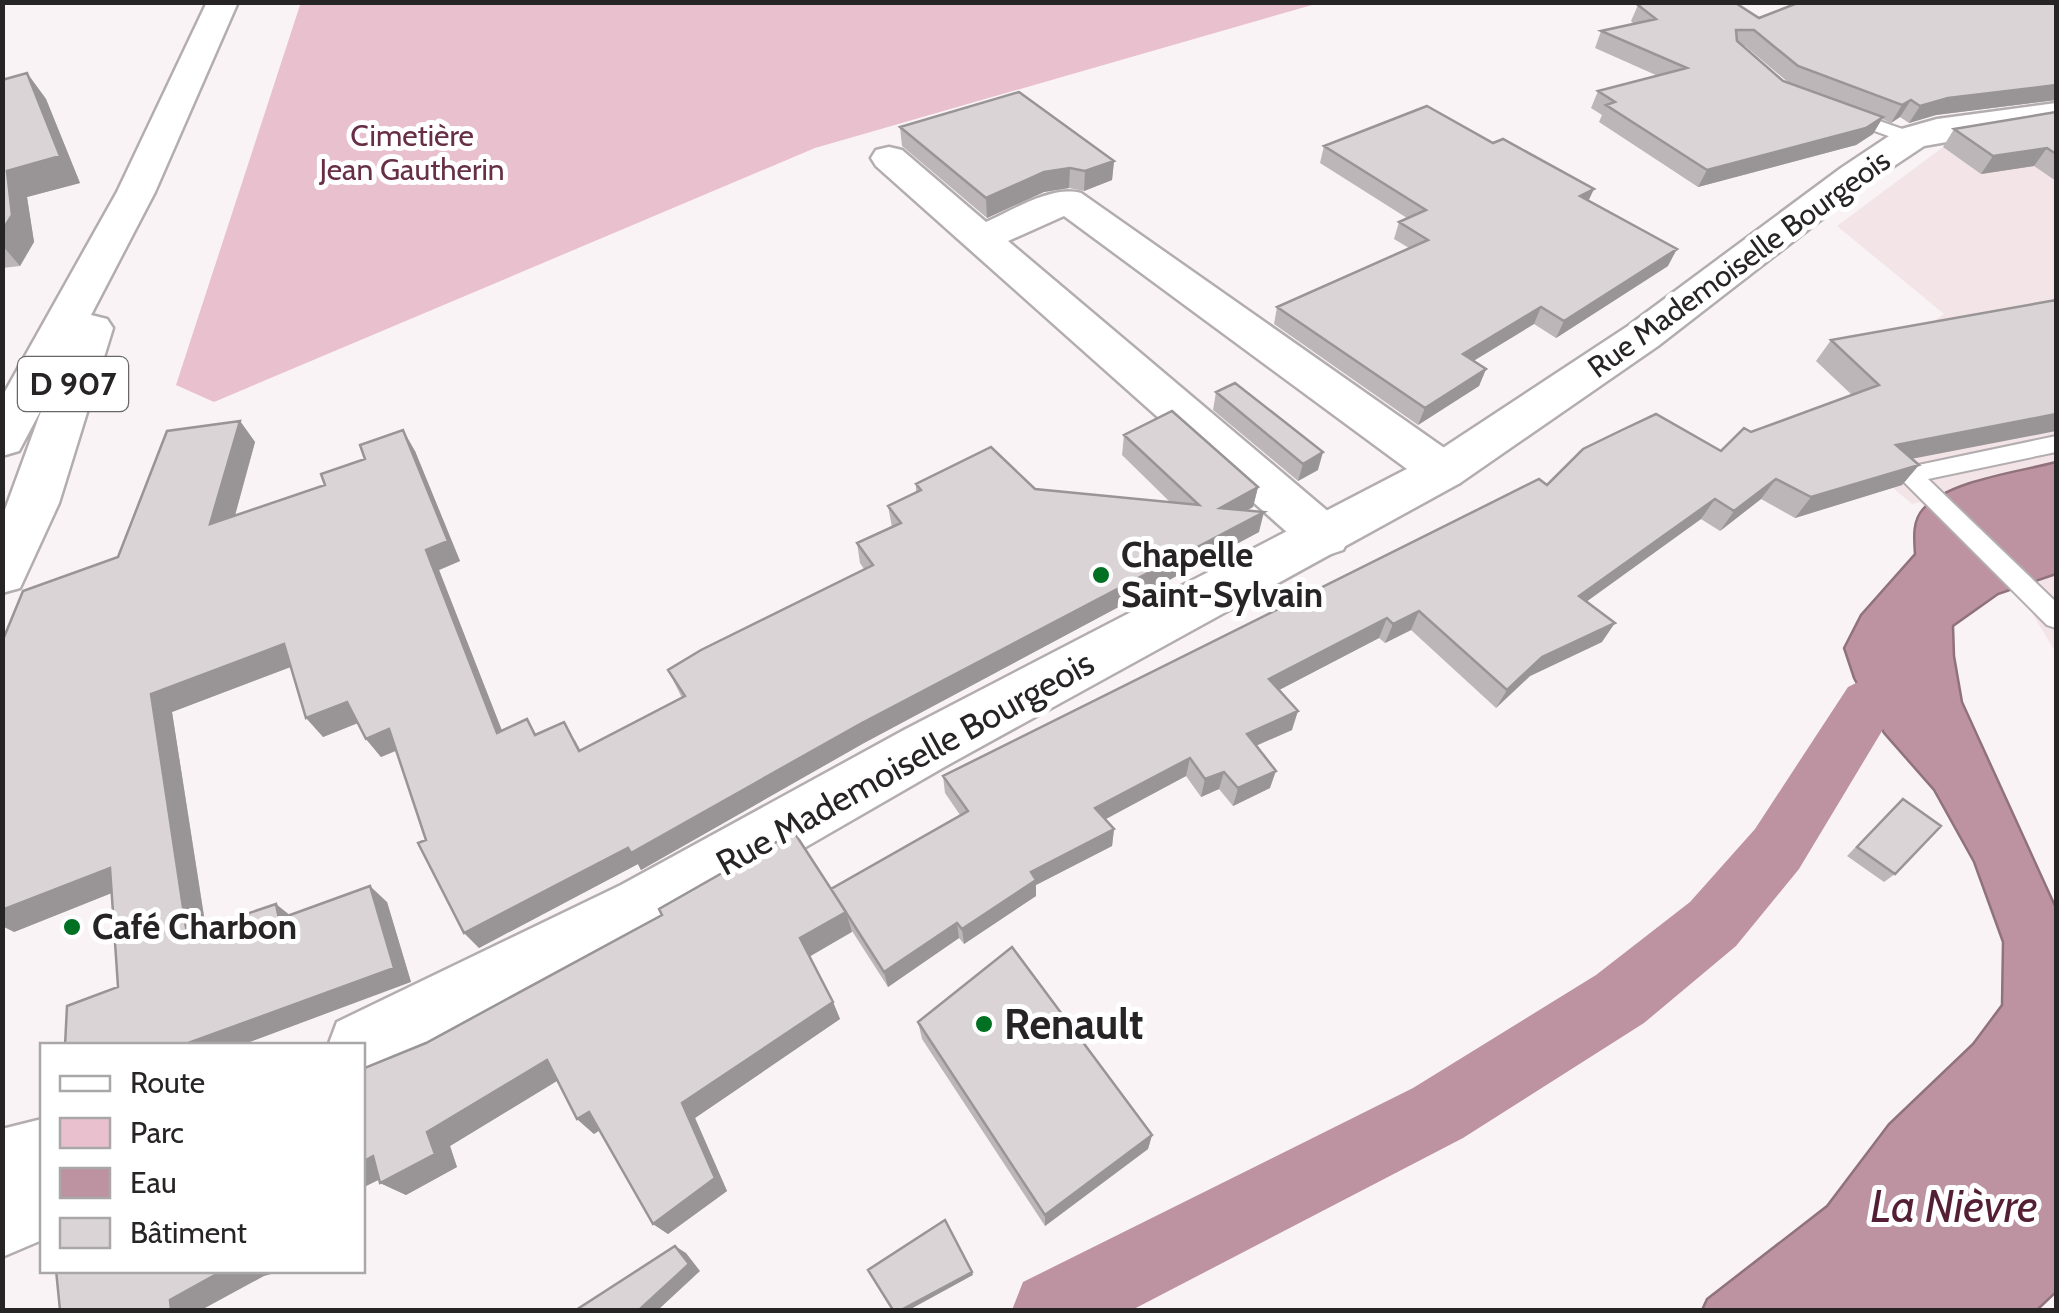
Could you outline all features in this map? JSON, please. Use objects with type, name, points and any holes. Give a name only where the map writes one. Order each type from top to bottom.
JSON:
[{"type":"main road","name":"D 907","points":[[2,440],[136,192],[223,2]]},
{"type":"main road","name":"Rue Mademoiselle Bourgeois","points":[[365,1045],[644,906],[925,748],[1443,471],[1688,304],[1854,176],[1911,138],[1937,130],[2056,112]]},
{"type":"main road","points":[[889,158],[1324,537]]},
{"type":"main road","name":"D 907","points":[[2,574],[34,503],[136,192]]},
{"type":"main road","points":[[981,238],[1068,201],[1443,471]]},
{"type":"main road","points":[[2,1166],[40,1156]]},
{"type":"main road","points":[[2,1219],[40,1202]]},
{"type":"lane","points":[[1818,104],[1911,138]]},
{"type":"lane","points":[[2050,612],[1909,475],[2056,444]]},
{"type":"shaded area","points":[[2056,130],[2056,653],[2029,608],[1920,502],[1912,504],[1863,463],[1911,451],[1816,361],[1931,323],[1944,314],[1837,226],[1943,147]]},
{"type":"green space","name":"Cimetière Jean Gautherin","points":[[301,2],[1319,3],[815,148],[214,402],[176,385]]},
{"type":"water","name":"La Nièvre","points":[[2056,462],[2056,574],[1998,594],[1953,626],[1962,702],[2056,908],[2056,1292],[2037,1310],[1702,1310],[1707,1299],[1827,1206],[1889,1124],[1973,1044],[2002,1005],[2003,942],[1974,862],[1934,790],[1884,733],[1854,678],[1844,648],[1861,615],[1915,554],[1915,525],[1923,509],[1967,484]]},
{"type":"building","points":[[1734,2],[1759,18],[1800,2],[2056,2],[2056,85],[1948,98],[1920,106],[1911,100],[1902,105],[1798,66],[1754,30],[1736,30],[1737,41],[1783,81],[1883,117],[1866,128],[1707,170],[1606,105],[1615,102],[1598,91],[1687,68],[1601,31],[1656,19],[1638,5]]},
{"type":"building","points":[[27,73],[60,156],[7,171],[12,215],[2,231],[2,80]]},
{"type":"building","points":[[1019,92],[1114,161],[1085,171],[1070,168],[1044,172],[986,198],[900,127]]},
{"type":"building","points":[[1427,106],[1493,143],[1503,139],[1594,189],[1580,196],[1677,249],[1564,321],[1541,307],[1463,354],[1486,369],[1425,408],[1277,307],[1428,240],[1399,222],[1426,210],[1324,146]]},
{"type":"building","points":[[2056,112],[2056,154],[2047,148],[1993,156],[1954,129]]},
{"type":"building","points":[[2056,300],[2056,414],[1896,445],[1919,465],[1811,497],[1776,479],[1734,511],[1715,499],[1579,596],[1615,623],[1542,657],[1507,690],[1419,611],[1393,624],[1387,618],[1269,679],[1298,711],[1247,734],[1276,771],[1238,788],[1224,772],[1205,779],[1190,758],[1095,808],[1114,829],[1031,872],[1036,880],[962,929],[957,923],[884,972],[831,889],[968,811],[943,776],[1539,479],[1547,485],[1583,449],[1622,430],[1656,414],[1721,451],[1744,428],[1751,432],[1879,385],[1831,340]]},
{"type":"building","points":[[1235,383],[1323,452],[1303,464],[1216,392]]},
{"type":"building","points":[[1172,411],[1258,487],[1220,508],[1264,512],[860,724],[631,853],[628,848],[464,933],[418,843],[426,840],[389,729],[366,739],[347,702],[306,718],[284,644],[151,694],[187,934],[276,904],[279,919],[370,886],[394,968],[188,1043],[65,1043],[67,1006],[118,987],[110,868],[2,910],[2,642],[23,591],[118,557],[167,431],[240,421],[210,524],[325,485],[321,474],[365,459],[360,445],[403,430],[448,541],[426,550],[497,733],[527,719],[535,735],[564,722],[579,751],[685,696],[668,670],[873,565],[857,543],[901,523],[888,506],[921,490],[916,484],[991,447],[1035,489],[1199,505],[1124,435]]},
{"type":"building","points":[[1903,799],[1941,826],[1895,874],[1857,847]]},
{"type":"building","points":[[794,832],[846,912],[800,938],[833,1002],[682,1103],[715,1178],[653,1224],[589,1112],[577,1119],[547,1060],[427,1132],[435,1154],[380,1183],[373,1156],[365,1160],[365,1068],[426,1043],[662,915],[659,909]]},
{"type":"building","points":[[1012,947],[1152,1135],[1045,1215],[918,1022]]},
{"type":"building","points":[[945,1220],[972,1272],[901,1310],[893,1310],[868,1270]]},
{"type":"building","points":[[675,1246],[689,1264],[639,1310],[576,1310]]},
{"type":"building","points":[[56,1273],[219,1273],[170,1300],[171,1310],[60,1310]]},
{"type":"waterway","points":[[1051,1310],[1438,1113],[1620,999],[1713,924],[1777,849],[1868,704],[1907,681]]},
{"type":"place","name":"Chapelle Saint-Sylvain","points":[[1101,575]]},
{"type":"place","name":"Café Charbon","points":[[72,927]]},
{"type":"place","name":"Renault","points":[[984,1024]]}]
